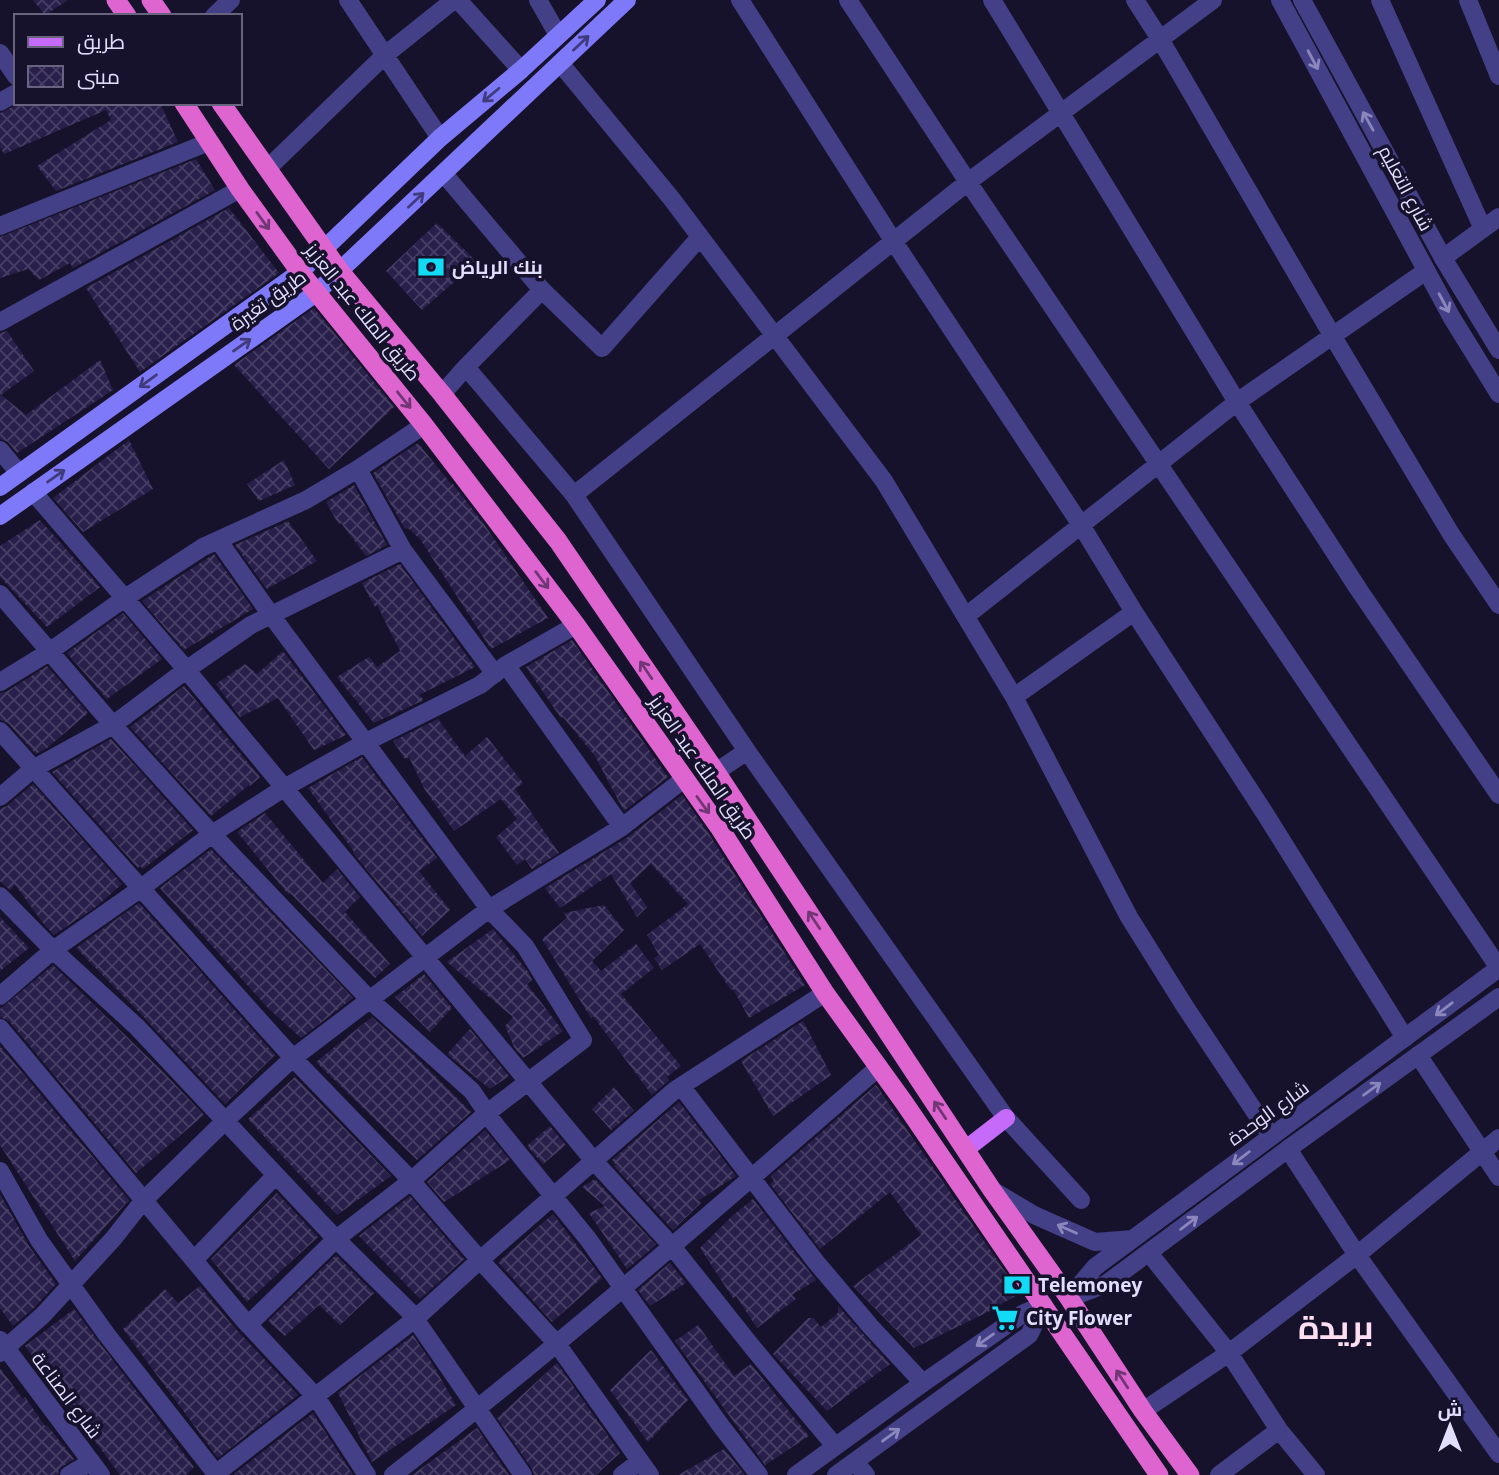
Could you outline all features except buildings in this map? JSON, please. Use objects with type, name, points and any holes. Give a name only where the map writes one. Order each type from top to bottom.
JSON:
[{"type":"highway","name":"طريق الملك عبد العزيز","points":[[185,105],[240,189],[300,272],[424,425],[576,625],[719,827],[825,993],[879,1067],[1160,1475]]},
{"type":"highway","name":"طريق الملك عبد العزيز","points":[[222,105],[339,270],[442,394],[558,541],[716,772],[992,1190],[1190,1475]]},
{"type":"main road","name":"طريق تغيرة","points":[[0,487],[300,272],[440,138],[521,70],[597,0]]},
{"type":"main road","name":"طريق تغيرة","points":[[0,516],[316,293],[627,0]]},
{"type":"main road","points":[[967,1149],[1006,1118]]},
{"type":"street","points":[[216,14],[231,0]]},
{"type":"street","points":[[348,0],[440,138]]},
{"type":"street","points":[[267,170],[385,55],[456,0],[521,70]]},
{"type":"street","points":[[538,0],[558,35]]},
{"type":"street","points":[[740,0],[894,242],[1081,525],[1405,1038]]},
{"type":"street","points":[[848,0],[1499,968]]},
{"type":"street","points":[[992,0],[1237,401],[1359,590],[1499,796]]},
{"type":"street","points":[[1135,0],[1451,534],[1499,605]]},
{"type":"street","points":[[574,495],[968,182],[1213,0]]},
{"type":"street","name":"شارع التعليم","points":[[1280,0],[1452,318],[1499,394]]},
{"type":"street","name":"شارع التعليم","points":[[1302,0],[1443,258],[1499,350]]},
{"type":"street","points":[[1380,0],[1483,229]]},
{"type":"street","points":[[1468,0],[1499,76]]},
{"type":"street","points":[[0,53],[14,73]]},
{"type":"street","points":[[561,63],[671,198],[884,481],[1013,697],[1129,917],[1271,1136]]},
{"type":"street","points":[[0,226],[209,142]]},
{"type":"street","points":[[444,174],[542,290],[602,348],[700,237]]},
{"type":"street","points":[[0,322],[240,189]]},
{"type":"street","points":[[1443,258],[1499,217]]},
{"type":"street","points":[[966,616],[1237,401],[1426,271]]},
{"type":"street","points":[[442,394],[542,290]]},
{"type":"street","points":[[466,367],[574,495],[747,751],[1006,1118],[1081,1200]]},
{"type":"street","points":[[0,682],[49,652],[203,547],[306,500],[424,425]]},
{"type":"street","points":[[0,450],[19,473]]},
{"type":"street","points":[[358,469],[403,550],[500,669],[622,827]]},
{"type":"street","points":[[33,492],[186,670],[594,1161],[673,1247],[835,1446]]},
{"type":"street","points":[[218,540],[489,909],[525,946],[583,1040],[487,1113],[411,1181],[336,1239],[248,1325]]},
{"type":"street","points":[[0,797],[33,769],[113,725],[251,625],[403,550]]},
{"type":"street","points":[[0,594],[212,834],[370,1000],[472,1091],[588,1239],[759,1475]]},
{"type":"street","points":[[1013,697],[1134,612]]},
{"type":"street","points":[[0,996],[53,950],[212,834],[284,788],[366,742],[480,685],[500,669],[576,625]]},
{"type":"street","points":[[0,731],[293,1058],[411,1181],[558,1344],[645,1468],[622,1475]]},
{"type":"street","points":[[716,772],[747,751]]},
{"type":"street","points":[[2,1347],[43,1315],[144,1201],[293,1058],[489,909],[622,827],[684,779]]},
{"type":"street","points":[[0,896],[53,950],[137,1027],[336,1239],[411,1313],[523,1475]]},
{"type":"street","name":"شارع الوحدة","points":[[1069,1298],[1095,1267],[1499,968]]},
{"type":"street","points":[[0,1171],[39,1240],[107,1335],[215,1475],[415,1320],[480,1260],[681,1086],[825,993]]},
{"type":"street","points":[[1069,1298],[1106,1284],[1499,997]]},
{"type":"street","points":[[0,1028],[248,1325],[316,1397],[367,1475]]},
{"type":"street","points":[[1418,1055],[1499,1177]]},
{"type":"street","points":[[393,1475],[558,1344],[879,1067]]},
{"type":"street","points":[[681,1086],[816,1262],[923,1383]]},
{"type":"street","points":[[1143,1411],[1229,1353],[1357,1255],[1499,1138]]},
{"type":"street","points":[[1288,1149],[1357,1255],[1499,1454]]},
{"type":"street","points":[[194,1260],[276,1175]]},
{"type":"street","points":[[992,1190],[1034,1214],[1094,1242],[1133,1239]]},
{"type":"street","points":[[1149,1253],[1229,1353],[1279,1430],[1316,1475]]},
{"type":"street","points":[[796,1475],[1024,1313],[1044,1305]]},
{"type":"street","points":[[836,1475],[860,1468],[1029,1335],[1044,1305]]},
{"type":"street","name":"شارع الصناعة","points":[[2,1347],[96,1468]]},
{"type":"street","points":[[1219,1475],[1279,1430]]},
{"type":"street","points":[[69,1475],[96,1468]]},
{"type":"place","name":"بنك الرياض","points":[[431,267]]},
{"type":"place","name":"Telemoney","points":[[1017,1285]]},
{"type":"place","name":"City Flower","points":[[1005,1318]]},
{"type":"district","name":"بريدة","points":[[1336,1326]]}]
